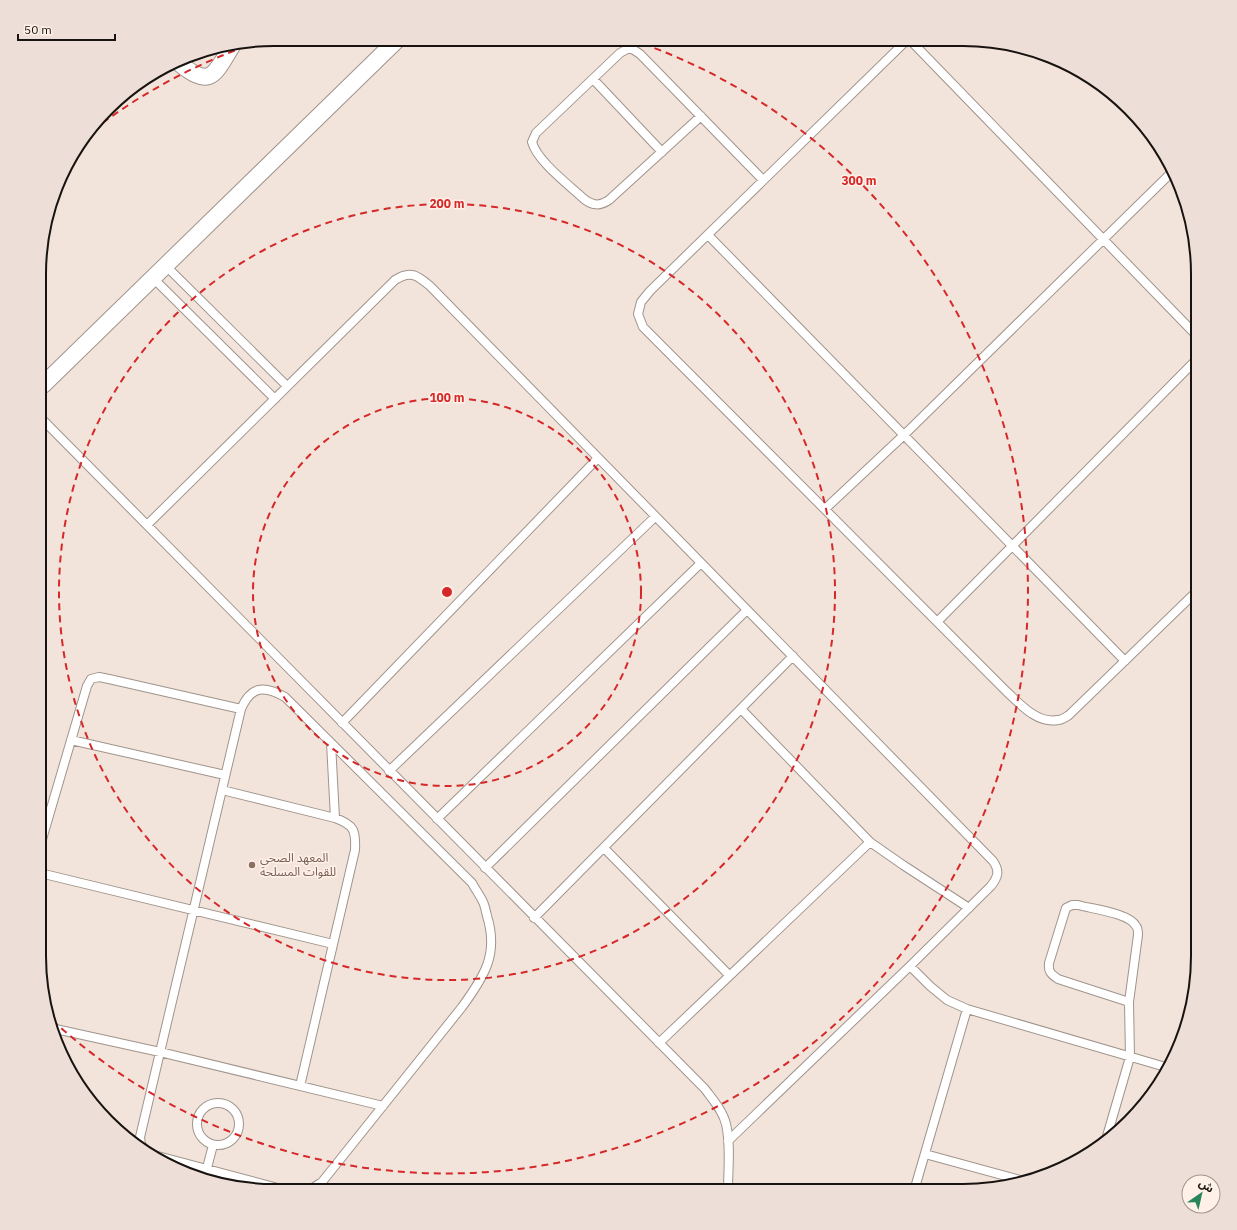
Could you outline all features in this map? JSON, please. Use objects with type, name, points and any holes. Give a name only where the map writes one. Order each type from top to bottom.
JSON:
[{"type":"street","points":[[46,382],[391,46]]},
{"type":"street","points":[[182,65],[197,76],[210,76],[216,73],[230,50]]},
{"type":"lane","points":[[901,46],[650,291],[641,302],[638,314],[643,327],[1012,697],[1027,710],[1043,719],[1058,720],[1069,715],[1191,597]]},
{"type":"lane","points":[[916,46],[1191,330]]},
{"type":"lane","points":[[701,116],[609,200],[603,204],[597,205],[590,204],[584,199],[538,155],[532,142],[533,137],[593,79],[629,48],[640,54],[764,180]]},
{"type":"lane","points":[[593,79],[662,152]]},
{"type":"lane","points":[[825,509],[904,435],[1169,175]]},
{"type":"lane","points":[[708,235],[1125,661]]},
{"type":"lane","points":[[166,266],[287,386]]},
{"type":"lane","points":[[147,525],[395,280],[402,275],[411,274],[421,278],[430,286],[993,861],[997,866],[998,872],[996,879],[969,908],[728,1141]]},
{"type":"lane","points":[[153,278],[275,399]]},
{"type":"lane","points":[[937,622],[1011,545],[1191,365]]},
{"type":"lane","points":[[46,423],[534,918],[705,1089],[719,1108],[726,1124],[728,1141],[728,1184]]},
{"type":"lane","points":[[342,723],[598,458]]},
{"type":"lane","points":[[390,771],[656,517]]},
{"type":"lane","points":[[437,819],[701,564]]},
{"type":"lane","points":[[485,868],[747,610]]},
{"type":"lane","points":[[534,918],[793,656]]},
{"type":"lane","points":[[46,825],[87,686],[91,679],[99,677],[241,709]]},
{"type":"lane","points":[[141,1141],[140,1137],[193,909],[241,709],[246,698],[253,692],[263,689],[274,691],[285,697],[472,883],[483,902],[491,930],[492,948],[486,969],[478,985],[322,1182],[318,1184]]},
{"type":"lane","points":[[742,709],[870,842],[969,908]]},
{"type":"lane","points":[[71,740],[225,775]]},
{"type":"lane","points":[[331,743],[335,818]]},
{"type":"lane","points":[[222,790],[335,818],[345,822],[352,828],[356,835],[355,850],[300,1086]]},
{"type":"lane","points":[[659,1043],[870,842]]},
{"type":"lane","points":[[604,848],[729,975]]},
{"type":"lane","points":[[46,873],[333,944]]},
{"type":"lane","points":[[1108,1132],[1130,1057],[1129,1002],[1138,935],[1137,927],[1131,920],[1121,916],[1078,905],[1072,905],[1066,908],[1049,963],[1048,969],[1051,974],[1058,978],[1129,1002]]},
{"type":"lane","points":[[910,966],[947,1000],[967,1009],[1163,1066]]},
{"type":"lane","points":[[916,1184],[967,1009]]},
{"type":"lane","points":[[58,1030],[160,1052],[382,1106]]},
{"type":"lane","points":[[215,1103],[223,1104],[231,1107],[236,1113],[239,1121],[239,1129],[236,1137],[229,1143],[213,1145],[206,1142],[200,1135],[197,1128],[197,1119],[207,1106],[215,1103]]},
{"type":"lane","points":[[206,1174],[213,1145]]},
{"type":"lane","points":[[925,1154],[1014,1178]]},
{"type":"lane","points":[[168,1159],[267,1184]]},
{"type":"place","name":"المعهد الصحي للقوات المسلحة","points":[[252,865]]}]
